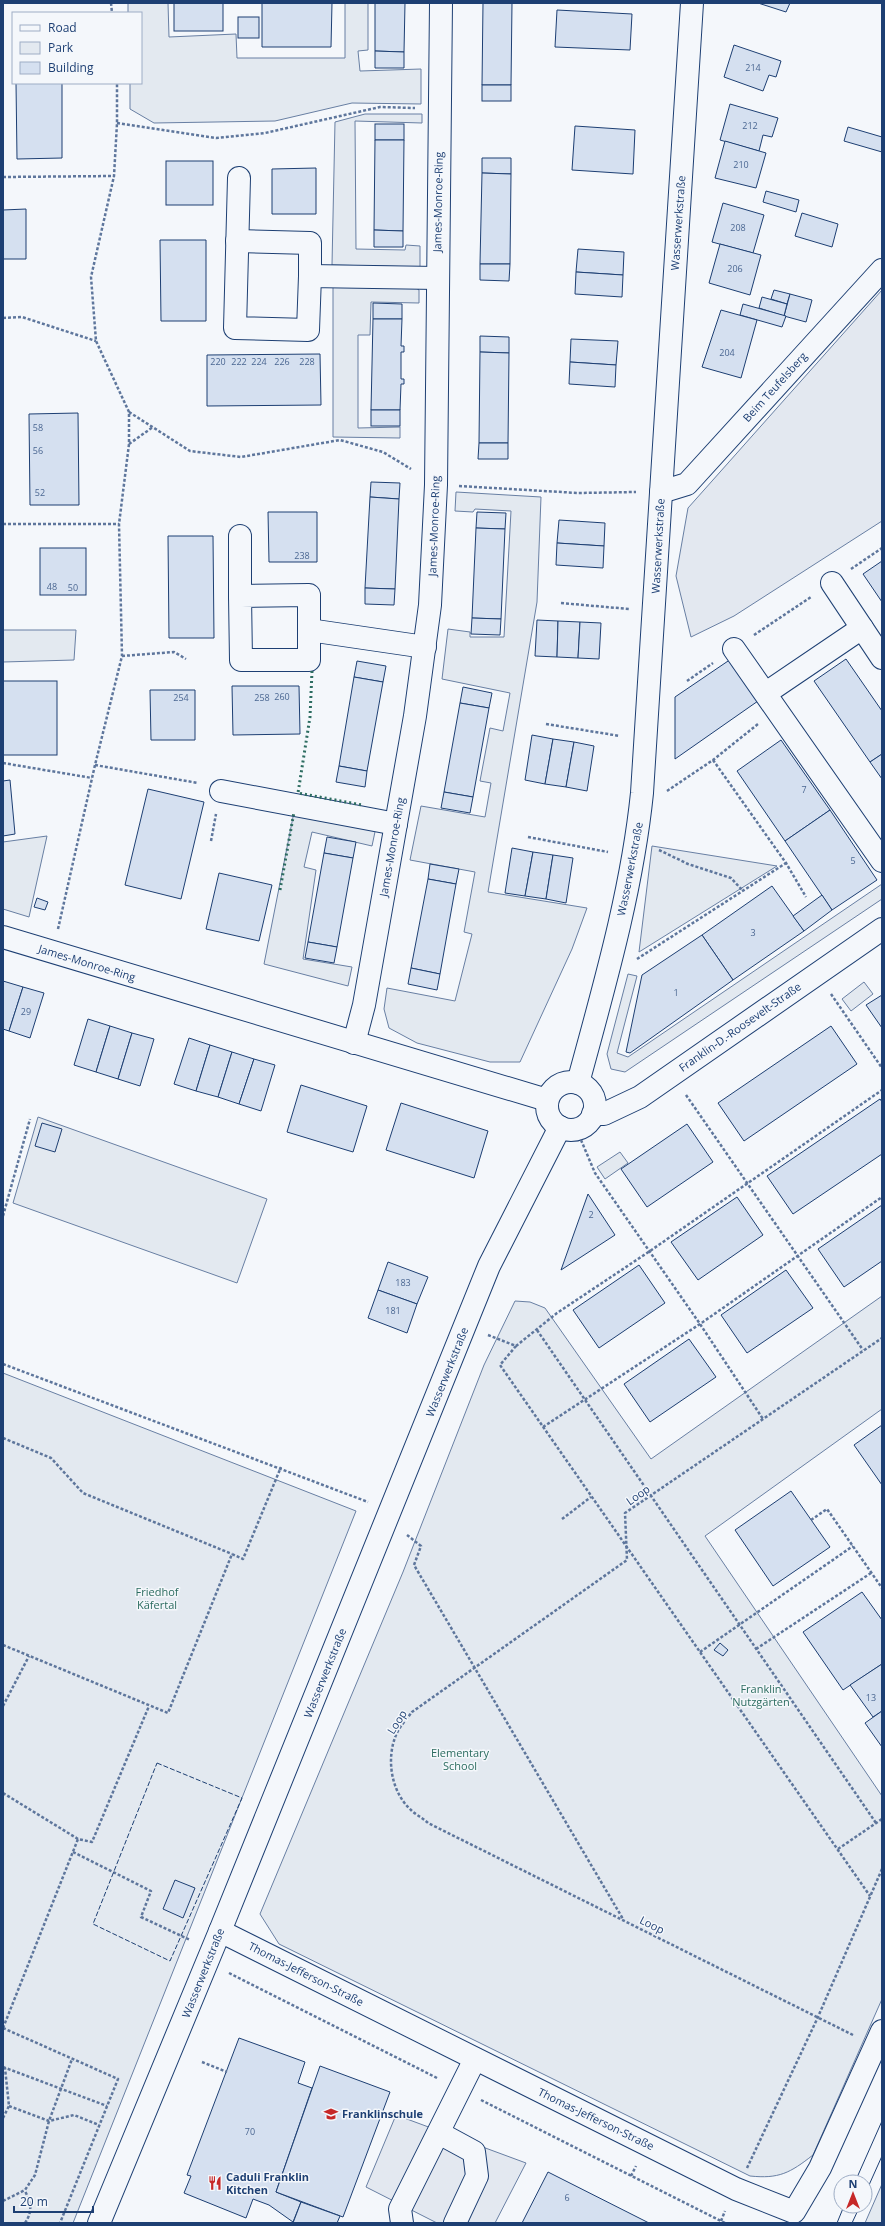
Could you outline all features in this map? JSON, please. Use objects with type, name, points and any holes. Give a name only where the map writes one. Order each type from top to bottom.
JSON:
[{"type":"street","name":"James-Monroe-Ring","points":[[354,1042],[364,1004],[396,824],[425,647],[434,547],[436,485],[441,3]]},
{"type":"street","name":"Wasserwerkstraße","points":[[578,1083],[606,978],[636,849],[647,740],[692,3]]},
{"type":"street","points":[[237,241],[310,243],[308,330],[235,328],[237,241],[239,178]]},
{"type":"street","name":"Beim Teufelsberg","points":[[661,492],[688,484],[882,270]]},
{"type":"street","points":[[310,276],[437,278]]},
{"type":"street","points":[[240,536],[240,596],[241,660],[309,660],[309,595],[240,596]]},
{"type":"street","points":[[832,583],[882,658]]},
{"type":"street","points":[[771,701],[862,628]]},
{"type":"street","points":[[309,630],[425,647]]},
{"type":"street","points":[[734,648],[882,861]]},
{"type":"street","points":[[221,791],[396,824]]},
{"type":"street","name":"Franklin-D.-Roosevelt-Straße","points":[[593,1114],[604,1114],[640,1097],[882,929]]},
{"type":"street","name":"James-Monroe-Ring","points":[[3,937],[547,1100]]},
{"type":"street","points":[[565,1082],[578,1083],[587,1088],[593,1096],[595,1105],[593,1114],[583,1126],[568,1128],[549,1116],[547,1100],[554,1088],[565,1082]]},
{"type":"street","name":"Wasserwerkstraße","points":[[99,2223],[216,1940],[489,1266],[568,1128]]},
{"type":"street","name":"Thomas-Jefferson-Straße","points":[[216,1940],[475,2059],[736,2189],[794,2212],[820,2168],[879,2038]]},
{"type":"street","points":[[402,2223],[400,2209],[475,2059]]},
{"type":"street","points":[[439,2133],[474,2152],[477,2176],[455,2223]]},
{"type":"path","points":[[53,953],[94,765],[122,656],[119,524],[129,444],[129,412],[96,341],[91,277],[114,176],[117,123],[117,84]]},
{"type":"path","points":[[117,123],[216,138],[265,133],[380,108],[439,108]]},
{"type":"path","points":[[3,177],[114,176]]},
{"type":"path","points":[[3,318],[22,317],[96,341]]},
{"type":"path","points":[[129,412],[190,451],[241,457],[340,440],[383,452],[436,485],[578,493],[661,492]]},
{"type":"path","points":[[129,444],[153,427]]},
{"type":"path","points":[[3,524],[119,524]]},
{"type":"path","points":[[687,681],[882,548]]},
{"type":"path","points":[[561,603],[654,611]]},
{"type":"path","points":[[122,656],[174,652],[186,659]]},
{"type":"path","points":[[642,792],[660,796],[713,760],[771,701]]},
{"type":"path","points":[[546,724],[647,740]]},
{"type":"path","points":[[713,760],[786,863],[806,897]]},
{"type":"path","points":[[3,763],[92,778]]},
{"type":"path","points":[[94,765],[208,785],[221,791]]},
{"type":"path","points":[[528,837],[636,849],[731,878],[743,891]]},
{"type":"path","points":[[606,978],[786,863]]},
{"type":"path","points":[[817,974],[882,1068]]},
{"type":"path","points":[[672,1075],[863,1350]]},
{"type":"path","points":[[870,1896],[500,1365],[516,1346],[557,1313],[650,1251],[882,1090]]},
{"type":"path","points":[[3,1216],[30,1119]]},
{"type":"path","points":[[568,1128],[596,1173],[700,1324],[762,1419]]},
{"type":"path","points":[[543,1427],[700,1324],[882,1198]]},
{"type":"path","points":[[466,1325],[516,1346]]},
{"type":"path","points":[[536,1330],[876,1822]]},
{"type":"path","name":"Loop","points":[[879,2038],[818,2017],[428,1822],[410,1810],[399,1795],[393,1778],[390,1762],[396,1735],[412,1712],[627,1560],[625,1513],[882,1338]]},
{"type":"path","points":[[3,1364],[281,1467],[389,1515],[421,1546],[414,1565],[624,1920]]},
{"type":"path","points":[[3,1438],[51,1458],[83,1493],[243,1559],[281,1467]]},
{"type":"path","points":[[562,1519],[591,1497]]},
{"type":"path","points":[[810,1520],[827,1508],[882,1588]]},
{"type":"path","points":[[700,1652],[853,1546]]},
{"type":"path","points":[[3,1645],[168,1714],[232,1554]]},
{"type":"path","points":[[756,1649],[871,1573]]},
{"type":"path","points":[[3,1706],[29,1656]]},
{"type":"path","points":[[3,1794],[78,1839],[92,1842],[150,1706]]},
{"type":"path","points":[[838,1849],[882,1819]]},
{"type":"path","points":[[60,2223],[118,2079],[3,2028],[78,1839]]},
{"type":"path","points":[[73,1852],[152,1891],[140,1917],[216,1940]]},
{"type":"path","points":[[747,2168],[818,2017],[882,1869]]},
{"type":"path","points":[[3,2201],[25,2190],[35,2176],[49,2121],[72,2059]]},
{"type":"path","points":[[202,2062],[226,2072]]},
{"type":"path","points":[[3,2118],[9,2106],[4,2068],[107,2106]]},
{"type":"path","points":[[9,2106],[49,2121],[74,2115],[99,2125]]},
{"type":"path","points":[[24,2223],[30,2216],[31,2204],[25,2190]]},
{"type":"green space","points":[[128,3],[168,3],[169,37],[236,34],[237,58],[345,58],[345,3],[368,3],[368,50],[358,51],[360,71],[421,69],[421,104],[352,103],[275,121],[154,123],[130,109],[130,84],[142,84],[142,12],[128,12]]},
{"type":"green space","points":[[365,114],[422,114],[422,123],[355,121],[356,249],[405,250],[406,245],[420,246],[420,267],[332,265],[335,122]]},
{"type":"green space","points":[[333,285],[412,285],[419,290],[419,303],[371,302],[370,335],[358,335],[358,428],[400,427],[400,438],[333,437]]},
{"type":"green space","points":[[456,492],[541,497],[537,602],[488,892],[587,908],[572,949],[520,1062],[490,1062],[417,1043],[389,1028],[384,1009],[387,988],[455,1001],[472,934],[464,932],[475,872],[410,860],[421,806],[485,817],[491,783],[480,781],[490,728],[503,731],[510,693],[442,679],[448,629],[470,632],[470,637],[504,637],[511,511],[475,509],[473,512],[455,511]]},
{"type":"green space","points":[[3,630],[76,630],[74,660],[3,662]]},
{"type":"green space","points":[[294,812],[376,827],[372,846],[312,832],[304,867],[316,870],[303,959],[352,967],[348,986],[264,964]]},
{"type":"green space","points":[[47,836],[29,917],[3,909],[3,842]]},
{"type":"green space","points":[[652,846],[777,866],[639,952]]},
{"type":"green space","points":[[882,884],[882,899],[625,1072],[611,1069],[607,1054],[628,974],[637,976],[617,1053],[628,1057]]},
{"type":"green space","points":[[864,982],[873,994],[851,1011],[842,999]]},
{"type":"green space","points":[[38,1117],[267,1199],[237,1283],[13,1203]]},
{"type":"green space","points":[[620,1152],[628,1163],[605,1179],[597,1167]]},
{"type":"green space","points":[[882,1296],[882,1409],[705,1536],[882,1796],[882,1999],[813,2155],[798,2166],[784,2173],[769,2177],[750,2176],[279,1944],[260,1914],[403,1572],[484,1365],[515,1301],[530,1302],[545,1308],[651,1459]]},
{"type":"green space","name":"Friedhof Käfertal","points":[[3,1373],[356,1511],[73,2223],[3,2223]]},
{"type":"green space","points":[[882,2184],[882,2223],[865,2223],[869,2214],[873,2214],[873,2205]]},
{"type":"shaded area","points":[[882,290],[882,521],[734,616],[691,637],[676,576],[688,508]]},
{"type":"shaded area","points":[[396,2115],[526,2163],[495,2223],[437,2223],[366,2187]]},
{"type":"building","points":[[174,3],[223,3],[223,31],[174,31]]},
{"type":"building","points":[[262,3],[332,3],[331,47],[262,47]]},
{"type":"building","points":[[375,3],[405,3],[404,52],[375,51]]},
{"type":"building","points":[[483,3],[512,3],[511,85],[482,85]]},
{"type":"building","points":[[758,3],[790,3],[786,12]]},
{"type":"building","points":[[557,10],[632,14],[630,50],[555,47]]},
{"type":"building","points":[[238,17],[259,17],[259,38],[238,38]]},
{"type":"building","points":[[734,45],[781,61],[776,77],[769,75],[763,91],[724,77]]},
{"type":"building","points":[[375,51],[404,52],[404,68],[375,68]]},
{"type":"building","points":[[16,84],[62,84],[62,158],[17,159]]},
{"type":"building","points":[[482,85],[511,85],[511,101],[482,101]]},
{"type":"building","points":[[730,104],[778,118],[772,137],[763,135],[759,151],[720,140]]},
{"type":"building","points":[[375,124],[404,124],[404,140],[375,140]]},
{"type":"building","points":[[575,126],[635,130],[633,174],[572,170]]},
{"type":"building","points":[[848,127],[882,137],[882,152],[844,141]]},
{"type":"building","points":[[375,140],[404,140],[403,231],[374,230]]},
{"type":"building","points":[[725,141],[766,153],[756,188],[715,178]]},
{"type":"building","points":[[482,158],[511,158],[511,174],[482,173]]},
{"type":"building","points":[[166,161],[213,161],[213,205],[166,205]]},
{"type":"building","points":[[316,168],[316,214],[272,214],[272,169]]},
{"type":"building","points":[[482,173],[511,174],[510,264],[480,264]]},
{"type":"building","points":[[766,191],[799,200],[796,212],[763,202]]},
{"type":"building","points":[[723,203],[764,215],[753,253],[712,242]]},
{"type":"building","points":[[26,209],[26,259],[3,259],[3,210]]},
{"type":"building","points":[[802,213],[838,224],[832,247],[795,236]]},
{"type":"building","points":[[374,230],[403,231],[403,247],[374,247]]},
{"type":"building","points":[[160,240],[206,240],[206,321],[161,321]]},
{"type":"building","points":[[720,244],[761,255],[750,295],[709,283]]},
{"type":"building","points":[[578,249],[624,252],[623,275],[576,272]]},
{"type":"building","points":[[480,264],[510,264],[509,281],[480,280]]},
{"type":"building","points":[[576,272],[623,275],[622,297],[575,294]]},
{"type":"building","points":[[774,290],[790,294],[787,304],[771,299]]},
{"type":"building","points":[[790,294],[812,300],[806,322],[784,316]]},
{"type":"building","points":[[762,297],[787,304],[784,316],[759,308]]},
{"type":"building","points":[[373,303],[402,304],[402,319],[373,319]]},
{"type":"building","points":[[743,304],[786,316],[782,327],[740,315]]},
{"type":"building","points":[[721,310],[757,320],[741,378],[702,367]]},
{"type":"building","points":[[373,319],[402,319],[401,346],[404,346],[404,352],[401,352],[401,379],[404,379],[404,384],[401,384],[400,410],[371,410]]},
{"type":"building","points":[[480,336],[509,337],[509,353],[480,352]]},
{"type":"building","points":[[571,339],[618,341],[616,365],[570,362]]},
{"type":"building","points":[[480,352],[509,353],[508,443],[479,443]]},
{"type":"building","points":[[320,354],[321,405],[207,406],[207,355]]},
{"type":"building","points":[[570,362],[616,365],[615,387],[569,384]]},
{"type":"building","points":[[371,410],[400,410],[400,426],[371,426]]},
{"type":"building","points":[[78,413],[79,505],[30,505],[29,414]]},
{"type":"building","points":[[479,443],[508,443],[508,459],[478,459]]},
{"type":"building","points":[[371,482],[400,483],[399,499],[370,497]]},
{"type":"building","points":[[370,497],[399,499],[395,589],[365,588]]},
{"type":"building","points":[[268,512],[317,512],[317,562],[269,562]]},
{"type":"building","points":[[477,512],[506,513],[505,529],[476,528]]},
{"type":"building","points":[[559,520],[605,523],[604,546],[557,543]]},
{"type":"building","points":[[476,528],[505,529],[501,619],[472,618]]},
{"type":"building","points":[[168,536],[213,536],[214,638],[169,638]]},
{"type":"building","points":[[557,543],[604,546],[603,568],[556,565]]},
{"type":"building","points":[[40,548],[86,548],[86,595],[40,595]]},
{"type":"building","points":[[882,561],[882,602],[863,574]]},
{"type":"building","points":[[365,588],[395,589],[394,605],[365,604]]},
{"type":"building","points":[[472,618],[501,619],[500,635],[471,634]]},
{"type":"building","points":[[537,620],[558,621],[557,657],[535,656]]},
{"type":"building","points":[[558,621],[580,622],[578,658],[557,657]]},
{"type":"building","points":[[580,622],[601,623],[599,659],[578,658]]},
{"type":"building","points":[[731,659],[758,701],[675,759],[675,697]]},
{"type":"building","points":[[846,659],[882,711],[882,754],[870,762],[814,681]]},
{"type":"building","points":[[357,661],[386,666],[383,682],[354,677]]},
{"type":"building","points":[[354,677],[383,682],[367,771],[339,766]]},
{"type":"building","points":[[3,681],[57,681],[57,755],[3,755]]},
{"type":"building","points":[[232,686],[299,686],[300,734],[233,735]]},
{"type":"building","points":[[463,687],[492,693],[489,708],[460,703]]},
{"type":"building","points":[[150,690],[195,690],[195,740],[151,740]]},
{"type":"building","points":[[460,703],[489,708],[473,797],[444,792]]},
{"type":"building","points":[[532,735],[553,739],[545,784],[525,780]]},
{"type":"building","points":[[553,739],[574,742],[566,787],[545,784]]},
{"type":"building","points":[[781,740],[830,810],[785,841],[737,771]]},
{"type":"building","points":[[574,742],[594,746],[587,791],[566,787]]},
{"type":"building","points":[[882,754],[882,779],[870,762]]},
{"type":"building","points":[[339,766],[367,771],[365,787],[336,782]]},
{"type":"building","points":[[10,780],[15,834],[3,836],[3,781]]},
{"type":"building","points":[[148,789],[204,802],[181,899],[125,885]]},
{"type":"building","points":[[444,792],[473,797],[470,813],[441,808]]},
{"type":"building","points":[[830,810],[877,880],[832,910],[785,841]]},
{"type":"building","points":[[327,837],[356,842],[353,858],[324,853]]},
{"type":"building","points":[[512,848],[533,852],[525,896],[505,893]]},
{"type":"building","points":[[533,852],[553,855],[546,899],[525,896]]},
{"type":"building","points":[[324,853],[353,858],[337,947],[308,942]]},
{"type":"building","points":[[553,855],[573,858],[566,903],[546,899]]},
{"type":"building","points":[[430,864],[459,869],[456,884],[428,879]]},
{"type":"building","points":[[219,873],[272,885],[259,941],[206,929]]},
{"type":"building","points":[[428,879],[456,884],[440,974],[411,968]]},
{"type":"building","points":[[772,886],[804,931],[733,980],[702,935]]},
{"type":"building","points":[[822,895],[832,910],[804,931],[793,916]]},
{"type":"building","points":[[37,898],[48,902],[45,910],[34,907]]},
{"type":"building","points":[[702,935],[733,980],[630,1053],[626,1052],[642,975]]},
{"type":"building","points":[[308,942],[337,947],[334,963],[305,958]]},
{"type":"building","points":[[411,968],[440,974],[437,990],[408,984]]},
{"type":"building","points":[[3,981],[23,987],[9,1031],[3,1029]]},
{"type":"building","points":[[23,987],[44,993],[30,1038],[9,1031]]},
{"type":"building","points":[[882,995],[882,1028],[866,1005]]},
{"type":"building","points":[[88,1019],[110,1026],[96,1072],[74,1065]]},
{"type":"building","points":[[110,1026],[132,1033],[118,1079],[96,1072]]},
{"type":"building","points":[[831,1026],[857,1064],[744,1141],[718,1103]]},
{"type":"building","points":[[132,1033],[154,1039],[140,1086],[118,1079]]},
{"type":"building","points":[[189,1038],[210,1045],[196,1091],[174,1084]]},
{"type":"building","points":[[210,1045],[232,1052],[218,1097],[196,1091]]},
{"type":"building","points":[[232,1052],[254,1059],[239,1104],[218,1097]]},
{"type":"building","points":[[254,1059],[275,1065],[261,1111],[239,1104]]},
{"type":"building","points":[[301,1085],[367,1106],[353,1152],[287,1132]]},
{"type":"building","points":[[880,1099],[882,1102],[882,1154],[793,1214],[767,1176]]},
{"type":"building","points":[[401,1103],[488,1131],[474,1178],[386,1150]]},
{"type":"building","points":[[42,1123],[62,1129],[55,1152],[35,1146]]},
{"type":"building","points":[[687,1124],[713,1162],[647,1207],[621,1169]]},
{"type":"building","points":[[588,1194],[615,1235],[561,1270]]},
{"type":"building","points":[[737,1197],[763,1235],[698,1280],[671,1242]]},
{"type":"building","points":[[882,1205],[882,1261],[844,1287],[818,1249]]},
{"type":"building","points":[[388,1262],[428,1277],[417,1304],[378,1290]]},
{"type":"building","points":[[639,1265],[665,1303],[599,1348],[573,1310]]},
{"type":"building","points":[[786,1270],[813,1308],[747,1353],[721,1315]]},
{"type":"building","points":[[378,1290],[417,1304],[407,1333],[368,1318]]},
{"type":"building","points":[[689,1339],[716,1377],[650,1422],[624,1384]]},
{"type":"building","points":[[882,1425],[882,1485],[854,1445]]},
{"type":"building","points":[[791,1491],[830,1547],[773,1586],[735,1530]]},
{"type":"building","points":[[862,1592],[882,1620],[882,1664],[843,1690],[803,1632]]},
{"type":"building","points":[[720,1643],[728,1650],[723,1656],[714,1650]]},
{"type":"building","points":[[882,1664],[882,1711],[873,1717],[850,1685]]},
{"type":"building","points":[[882,1711],[882,1747],[865,1723]]},
{"type":"building","points":[[175,1880],[195,1888],[183,1918],[163,1909]]},
{"type":"building","points":[[239,2038],[305,2062],[298,2083],[312,2088],[276,2192],[301,2202],[293,2222],[269,2205],[253,2199],[246,2218],[184,2193],[191,2176],[187,2175]]},
{"type":"building","points":[[320,2066],[390,2092],[343,2217],[276,2192]]},
{"type":"building","points":[[548,2172],[649,2223],[522,2223]]},
{"type":"building","points":[[301,2202],[340,2216],[337,2223],[293,2223]]},
{"type":"tram line","points":[[859,2174],[882,2121]]},
{"type":"tram line","points":[[873,2176],[882,2156]]},
{"type":"tram line","points":[[837,2223],[841,2214]]},
{"type":"tram line","points":[[852,2223],[856,2214]]},
{"type":"hedge","points":[[312,671],[310,717],[298,793],[362,805]]},
{"type":"hedge","points":[[280,890],[294,812]]},
{"type":"fence","points":[[157,1763],[242,1798],[170,1961],[93,1924],[157,1763]]},
{"type":"place","name":"Franklinschule","points":[[331,2114]]},
{"type":"place","name":"Caduli Franklin Kitchen","points":[[215,2183]]},
{"type":"park label","name":"Franklin Nutzgärten","points":[[761,1695]]},
{"type":"park label","name":"Elementary School","points":[[460,1759]]}]
